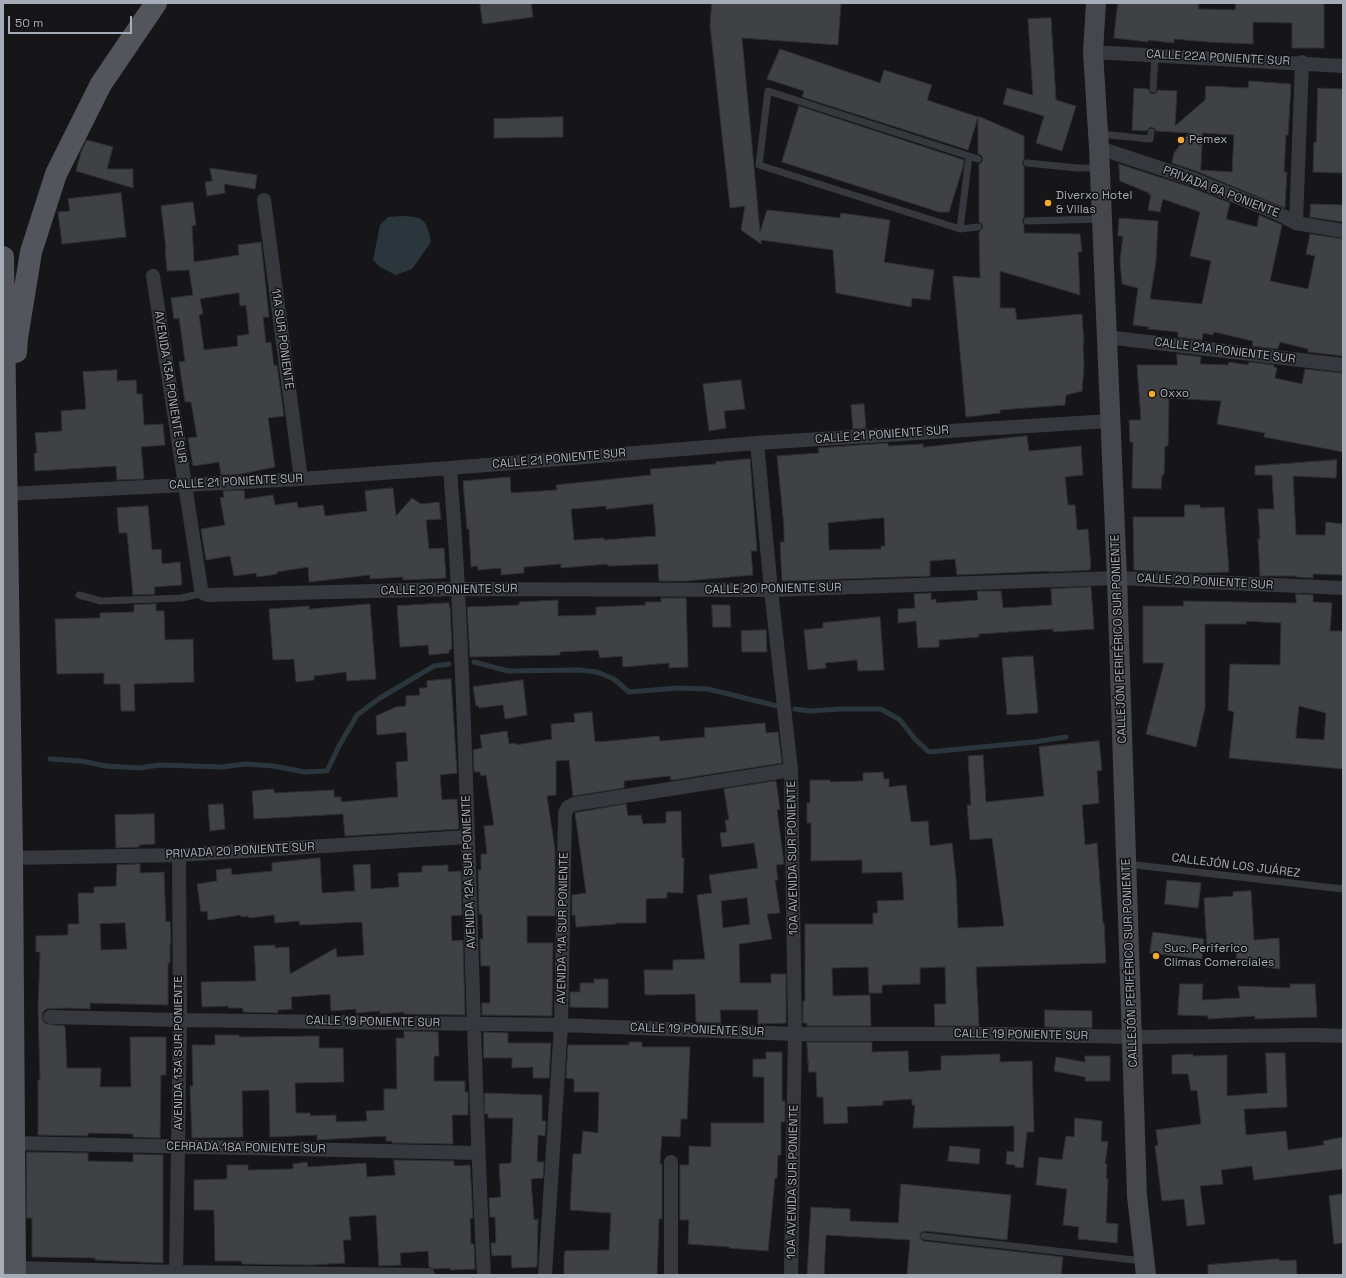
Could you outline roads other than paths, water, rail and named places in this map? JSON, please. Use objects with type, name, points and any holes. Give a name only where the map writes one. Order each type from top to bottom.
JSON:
[{"type":"main road","points":[[7,486],[16,338],[34,245],[56,174],[101,84],[156,3]]},
{"type":"main road","name":"CALLEJÓN PERIFÉRICO SUR PONIENTE","points":[[1096,3],[1093,52],[1100,168],[1117,578],[1137,1196],[1145,1268]]},
{"type":"main road","points":[[3,257],[12,858],[14,1271]]},
{"type":"street","name":"CALLE 22A PONIENTE SUR","points":[[1093,52],[1302,62],[1343,66]]},
{"type":"street","points":[[1296,223],[1302,62]]},
{"type":"street","name":"PRIVADA 6A PONIENTE","points":[[1098,141],[1278,213],[1296,223],[1343,231]]},
{"type":"street","name":"11A SUR PONIENTE","points":[[264,200],[301,479]]},
{"type":"street","name":"AVENIDA 13A PONIENTE SUR","points":[[153,276],[184,484],[201,589],[203,593]]},
{"type":"street","name":"CALLE 21A PONIENTE SUR","points":[[1106,338],[1343,365]]},
{"type":"street","name":"CALLE 21 PONIENTE SUR","points":[[7,486],[184,484],[301,479],[757,443],[1110,421]]},
{"type":"street","name":"10A AVENIDA SUR PONIENTE","points":[[757,443],[771,590],[792,770],[795,1034],[791,1275]]},
{"type":"street","name":"AVENIDA 12A SUR PONIENTE","points":[[450,468],[458,589],[468,837],[478,1153],[484,1275]]},
{"type":"street","name":"CALLE 20 PONIENTE SUR","points":[[203,593],[458,589],[771,590],[1117,578],[1343,588]]},
{"type":"street","name":"AVENIDA 11A SUR PONIENTE","points":[[545,1275],[561,1024],[565,813],[568,807],[574,804],[792,770]]},
{"type":"street","name":"PRIVADA 20 PONIENTE SUR","points":[[12,858],[179,855],[468,837]]},
{"type":"street","name":"AVENIDA 13A SUR PONIENTE","points":[[176,1274],[180,1020],[179,855]]},
{"type":"street","name":"CALLE 19 PONIENTE SUR","points":[[50,1017],[180,1020],[561,1024],[795,1034],[997,1034],[1132,1037],[1343,1036]]},
{"type":"street","name":"CERRADA 18A PONIENTE SUR","points":[[14,1143],[478,1153]]},
{"type":"street","points":[[671,1162],[671,1275]]},
{"type":"street","points":[[14,1271],[176,1274],[428,1275]]},
{"type":"lane","points":[[1153,88],[1155,56]]},
{"type":"lane","points":[[978,159],[768,91],[759,165],[960,228],[978,227]]},
{"type":"lane","points":[[1098,141],[1150,139],[1151,132]]},
{"type":"lane","points":[[960,228],[969,157]]},
{"type":"lane","points":[[1027,163],[1077,168],[1100,168]]},
{"type":"lane","points":[[1027,221],[1101,219]]},
{"type":"lane","points":[[79,595],[102,601],[182,598],[203,593]]},
{"type":"lane","name":"CALLEJÓN LOS JUÁREZ","points":[[1126,864],[1343,889]]},
{"type":"lane","points":[[924,1236],[1145,1268]]},
{"type":"waterway","points":[[474,662],[508,671],[579,670],[597,672],[614,679],[629,692],[678,688],[708,689],[777,706]]},
{"type":"waterway","points":[[50,759],[81,761],[106,766],[139,768],[160,765],[222,767],[245,764],[274,766],[304,772],[327,771],[339,746],[357,715],[380,698],[434,666],[449,664]]},
{"type":"waterway","points":[[795,709],[810,711],[881,709],[900,720],[915,739],[929,752],[1034,742],[1066,737]]},
{"type":"place","name":"Pemex","points":[[1181,140]]},
{"type":"place","name":"Diverxo Hotel & Villas","points":[[1048,203]]},
{"type":"place","name":"Oxxo","points":[[1152,394]]},
{"type":"place","name":"Suc. Periferico Climas Comerciales","points":[[1156,956]]}]
